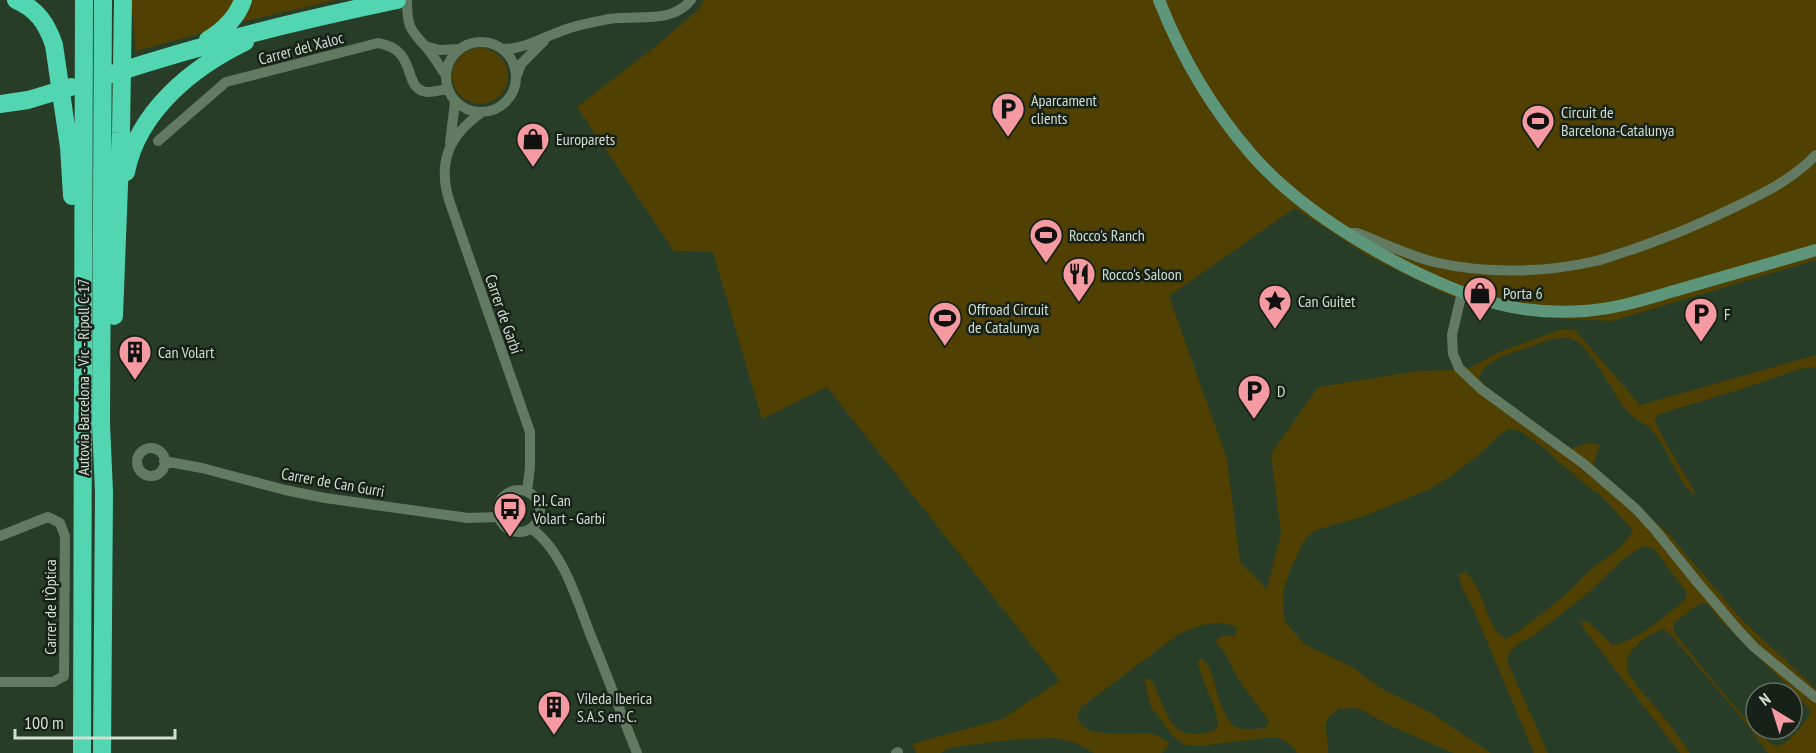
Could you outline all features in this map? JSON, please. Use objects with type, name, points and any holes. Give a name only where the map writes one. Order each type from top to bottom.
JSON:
[{"type":"highway","points":[[16,0],[30,7],[45,24],[54,45],[59,70],[72,178],[77,334],[93,423]]},
{"type":"highway","name":"Autovia Barcelona - Vic - Ripoll C-17","points":[[84,0],[93,423],[104,492],[102,753]]},
{"type":"highway","name":"Autovia Barcelona - Vic - Ripoll C-17","points":[[82,753],[103,0]]},
{"type":"highway","points":[[93,423],[112,382],[122,133],[123,0]]},
{"type":"highway","points":[[199,46],[226,27],[243,0]]},
{"type":"highway","points":[[372,0],[395,0]]},
{"type":"highway","points":[[0,104],[27,100],[199,46],[395,0]]},
{"type":"highway","points":[[118,206],[134,147],[144,127],[172,92],[185,79],[216,57],[282,26]]},
{"type":"highway","points":[[0,115],[27,100]]},
{"type":"street","points":[[407,0],[409,26],[445,74]]},
{"type":"street","points":[[503,49],[514,50],[564,30],[612,18],[646,18],[670,14],[683,8],[691,0]]},
{"type":"street","points":[[1159,0],[1179,46],[1209,98],[1252,155],[1280,183],[1347,233],[1411,269],[1462,292],[1524,309],[1584,311],[1627,304],[1816,250]]},
{"type":"street","points":[[516,75],[521,64],[548,38]]},
{"type":"street","points":[[481,42],[503,49],[515,66],[516,83],[510,98],[497,109],[481,113],[467,110],[455,102],[447,89],[445,74],[450,60],[459,50],[465,45],[481,42]]},
{"type":"street","name":"Carrer del Xaloc","points":[[158,141],[226,82],[378,44],[388,45],[404,58],[410,70],[412,83],[419,89],[427,92],[447,89]]},
{"type":"street","points":[[425,46],[440,50],[459,50]]},
{"type":"street","name":"Carrer de Garbí","points":[[455,102],[450,148],[444,167],[445,189],[530,432],[531,467],[527,491]]},
{"type":"street","name":"Carrer de Garbí","points":[[450,148],[464,126],[481,113]]},
{"type":"street","points":[[1347,233],[1357,233],[1432,262],[1462,267],[1530,270],[1598,261],[1707,220],[1771,190],[1816,155]]},
{"type":"street","points":[[1462,292],[1452,335],[1453,354],[1459,369],[1499,403],[1584,464],[1636,509],[1754,647],[1816,698]]},
{"type":"street","name":"Carrer de Can Gurri","points":[[164,461],[316,496],[468,518],[498,517]]},
{"type":"street","points":[[518,489],[527,491],[539,502],[541,509],[538,522],[532,529],[521,533],[511,531],[501,524],[498,517],[499,505],[505,495],[518,489]]},
{"type":"street","name":"Carrer de l'Òptica","points":[[0,536],[48,517],[60,523],[65,536],[64,676],[53,682],[0,682]]},
{"type":"street","points":[[532,529],[552,550],[568,579],[637,753]]},
{"type":"shaded area","points":[[131,0],[337,0],[250,20],[136,51]]},
{"type":"shaded area","points":[[704,0],[1816,0],[1816,260],[1612,321],[1554,318],[1472,304],[1439,291],[1368,256],[1295,208],[1169,296],[1227,459],[1240,562],[1267,589],[1281,533],[1271,454],[1318,387],[1419,371],[1472,367],[1497,353],[1559,330],[1575,330],[1640,405],[1816,355],[1816,367],[1799,369],[1660,414],[1654,419],[1696,494],[1684,485],[1661,442],[1649,427],[1627,411],[1591,357],[1575,340],[1566,338],[1546,341],[1509,354],[1492,362],[1479,376],[1489,391],[1570,449],[1588,443],[1600,445],[1593,466],[1668,533],[1741,619],[1816,689],[1816,753],[1768,753],[1759,741],[1768,741],[1776,746],[1787,741],[1804,741],[1804,722],[1811,711],[1804,703],[1804,681],[1783,681],[1720,620],[1707,603],[1703,603],[1674,623],[1673,631],[1744,716],[1744,721],[1672,636],[1663,629],[1639,643],[1627,661],[1629,673],[1637,685],[1690,753],[1680,753],[1583,628],[1580,621],[1587,621],[1613,645],[1641,634],[1685,600],[1687,593],[1653,548],[1645,546],[1620,562],[1587,594],[1533,636],[1519,643],[1509,653],[1507,661],[1548,753],[1534,753],[1473,608],[1462,588],[1459,574],[1466,572],[1473,581],[1491,621],[1506,639],[1566,594],[1589,571],[1619,548],[1633,530],[1599,494],[1548,451],[1522,432],[1510,429],[1500,434],[1481,453],[1451,476],[1430,489],[1362,517],[1312,533],[1302,545],[1289,572],[1283,593],[1286,623],[1304,644],[1350,666],[1384,690],[1430,712],[1491,753],[1453,753],[1389,725],[1360,709],[1353,708],[1338,709],[1327,719],[1328,753],[1297,753],[1287,742],[1272,737],[1199,746],[1184,745],[1173,736],[1151,707],[1144,678],[1151,680],[1166,713],[1178,729],[1186,733],[1198,734],[1213,731],[1218,726],[1197,662],[1202,658],[1211,672],[1220,704],[1232,724],[1245,729],[1266,728],[1269,721],[1238,679],[1225,653],[1215,641],[1222,636],[1235,635],[1237,628],[1215,623],[1179,634],[1080,708],[1078,719],[1083,726],[1092,731],[1153,734],[1170,744],[1162,753],[1094,753],[1076,743],[1054,738],[1018,739],[961,746],[941,753],[916,753],[912,744],[1002,719],[1060,681],[827,387],[762,419],[713,252],[674,251],[577,107],[656,46],[699,9]]},
{"type":"shaded area","points":[[480,48],[491,50],[500,56],[506,65],[508,76],[506,87],[500,96],[491,102],[480,104],[469,102],[460,96],[454,87],[452,76],[454,65],[460,56],[469,50]]},
{"type":"place","name":"Aparcament clients","points":[[1008,138]]},
{"type":"place","name":"Circuit de Barcelona-Catalunya","points":[[1538,150]]},
{"type":"place","name":"Europarets","points":[[533,168]]},
{"type":"place","name":"Rocco's Ranch","points":[[1046,264]]},
{"type":"place","name":"Rocco's Saloon","points":[[1079,303]]},
{"type":"place","name":"Porta 6","points":[[1480,322]]},
{"type":"place","name":"Can Guitet","points":[[1275,330]]},
{"type":"place","name":"F","points":[[1701,343]]},
{"type":"place","name":"Offroad Circuit de Catalunya","points":[[945,347]]},
{"type":"place","name":"Can Volart","points":[[135,381]]},
{"type":"place","name":"D","points":[[1254,420]]},
{"type":"place","name":"P.I. Can Volart - Garbí","points":[[510,538]]},
{"type":"place","name":"Vileda Iberica S.A.S en. C.","points":[[554,736]]}]
